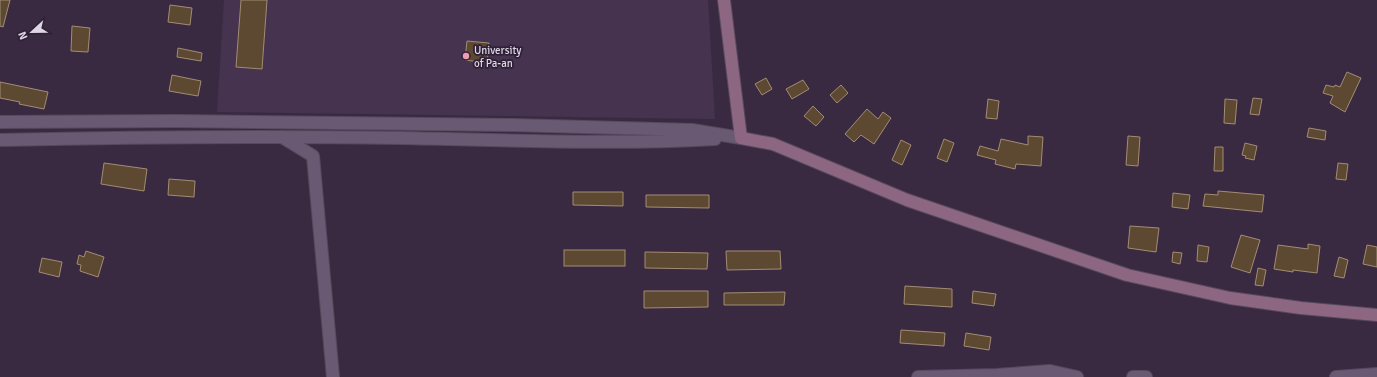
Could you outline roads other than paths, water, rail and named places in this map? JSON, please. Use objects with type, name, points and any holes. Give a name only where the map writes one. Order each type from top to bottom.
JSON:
[{"type":"street","points":[[724,0],[741,138]]},
{"type":"street","points":[[90,121],[90,138]]},
{"type":"street","points":[[0,122],[176,121],[513,125],[692,130],[773,144],[907,200],[1127,275],[1230,298],[1301,308],[1377,315]]},
{"type":"street","points":[[176,121],[176,137]]},
{"type":"street","points":[[611,127],[611,142]]},
{"type":"street","points":[[0,140],[282,137],[611,142],[687,141],[741,138]]},
{"type":"street","points":[[282,137],[313,156],[332,377]]},
{"type":"street","points":[[918,377],[997,375],[1050,371],[1077,377]]},
{"type":"street","points":[[1336,377],[1377,374]]},
{"type":"street","points":[[1133,377],[1146,377]]},
{"type":"place","name":"University of Pa-an","points":[[466,56]]}]
